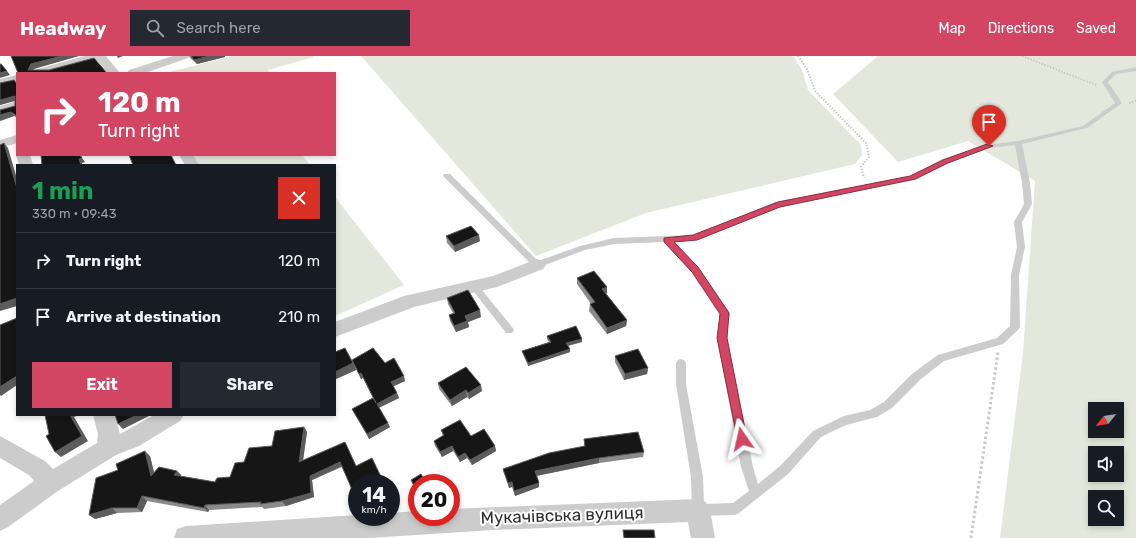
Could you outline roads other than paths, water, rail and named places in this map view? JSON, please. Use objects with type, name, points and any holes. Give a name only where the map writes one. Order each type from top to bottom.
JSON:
[{"type":"street","points":[[42,72],[99,56],[113,72]]},
{"type":"street","points":[[136,72],[184,56]]},
{"type":"street","points":[[154,72],[163,63]]},
{"type":"street","points":[[0,84],[16,79]]},
{"type":"street","points":[[0,110],[16,105]]},
{"type":"street","points":[[0,144],[16,139]]},
{"type":"street","points":[[336,330],[410,301],[497,281],[537,265]]},
{"type":"street","points":[[104,416],[109,434],[108,448]]},
{"type":"street","points":[[0,519],[50,483],[108,448],[131,439],[171,416]]},
{"type":"street","points":[[0,446],[37,468],[50,483]]},
{"type":"street","points":[[698,510],[703,538]]},
{"type":"street","name":"Мукачівська вулиця","points":[[186,538],[494,518],[698,510]]},
{"type":"lane","points":[[447,176],[537,265],[583,248],[614,241],[694,238],[778,204],[913,178],[946,161],[989,146],[1018,143],[1085,127],[1119,103],[1105,82],[1114,73],[1136,69]]},
{"type":"lane","points":[[681,363],[681,384],[697,477],[698,510],[735,509],[784,470],[817,434],[844,421],[873,414],[888,405],[917,376],[941,358],[1000,341],[1015,327],[1015,275],[1021,247],[1018,222],[1028,204],[1026,183],[1018,143]]},
{"type":"lane","points":[[666,240],[695,269],[725,313],[722,338],[747,467],[755,492]]},
{"type":"lane","points":[[474,286],[509,330]]}]
